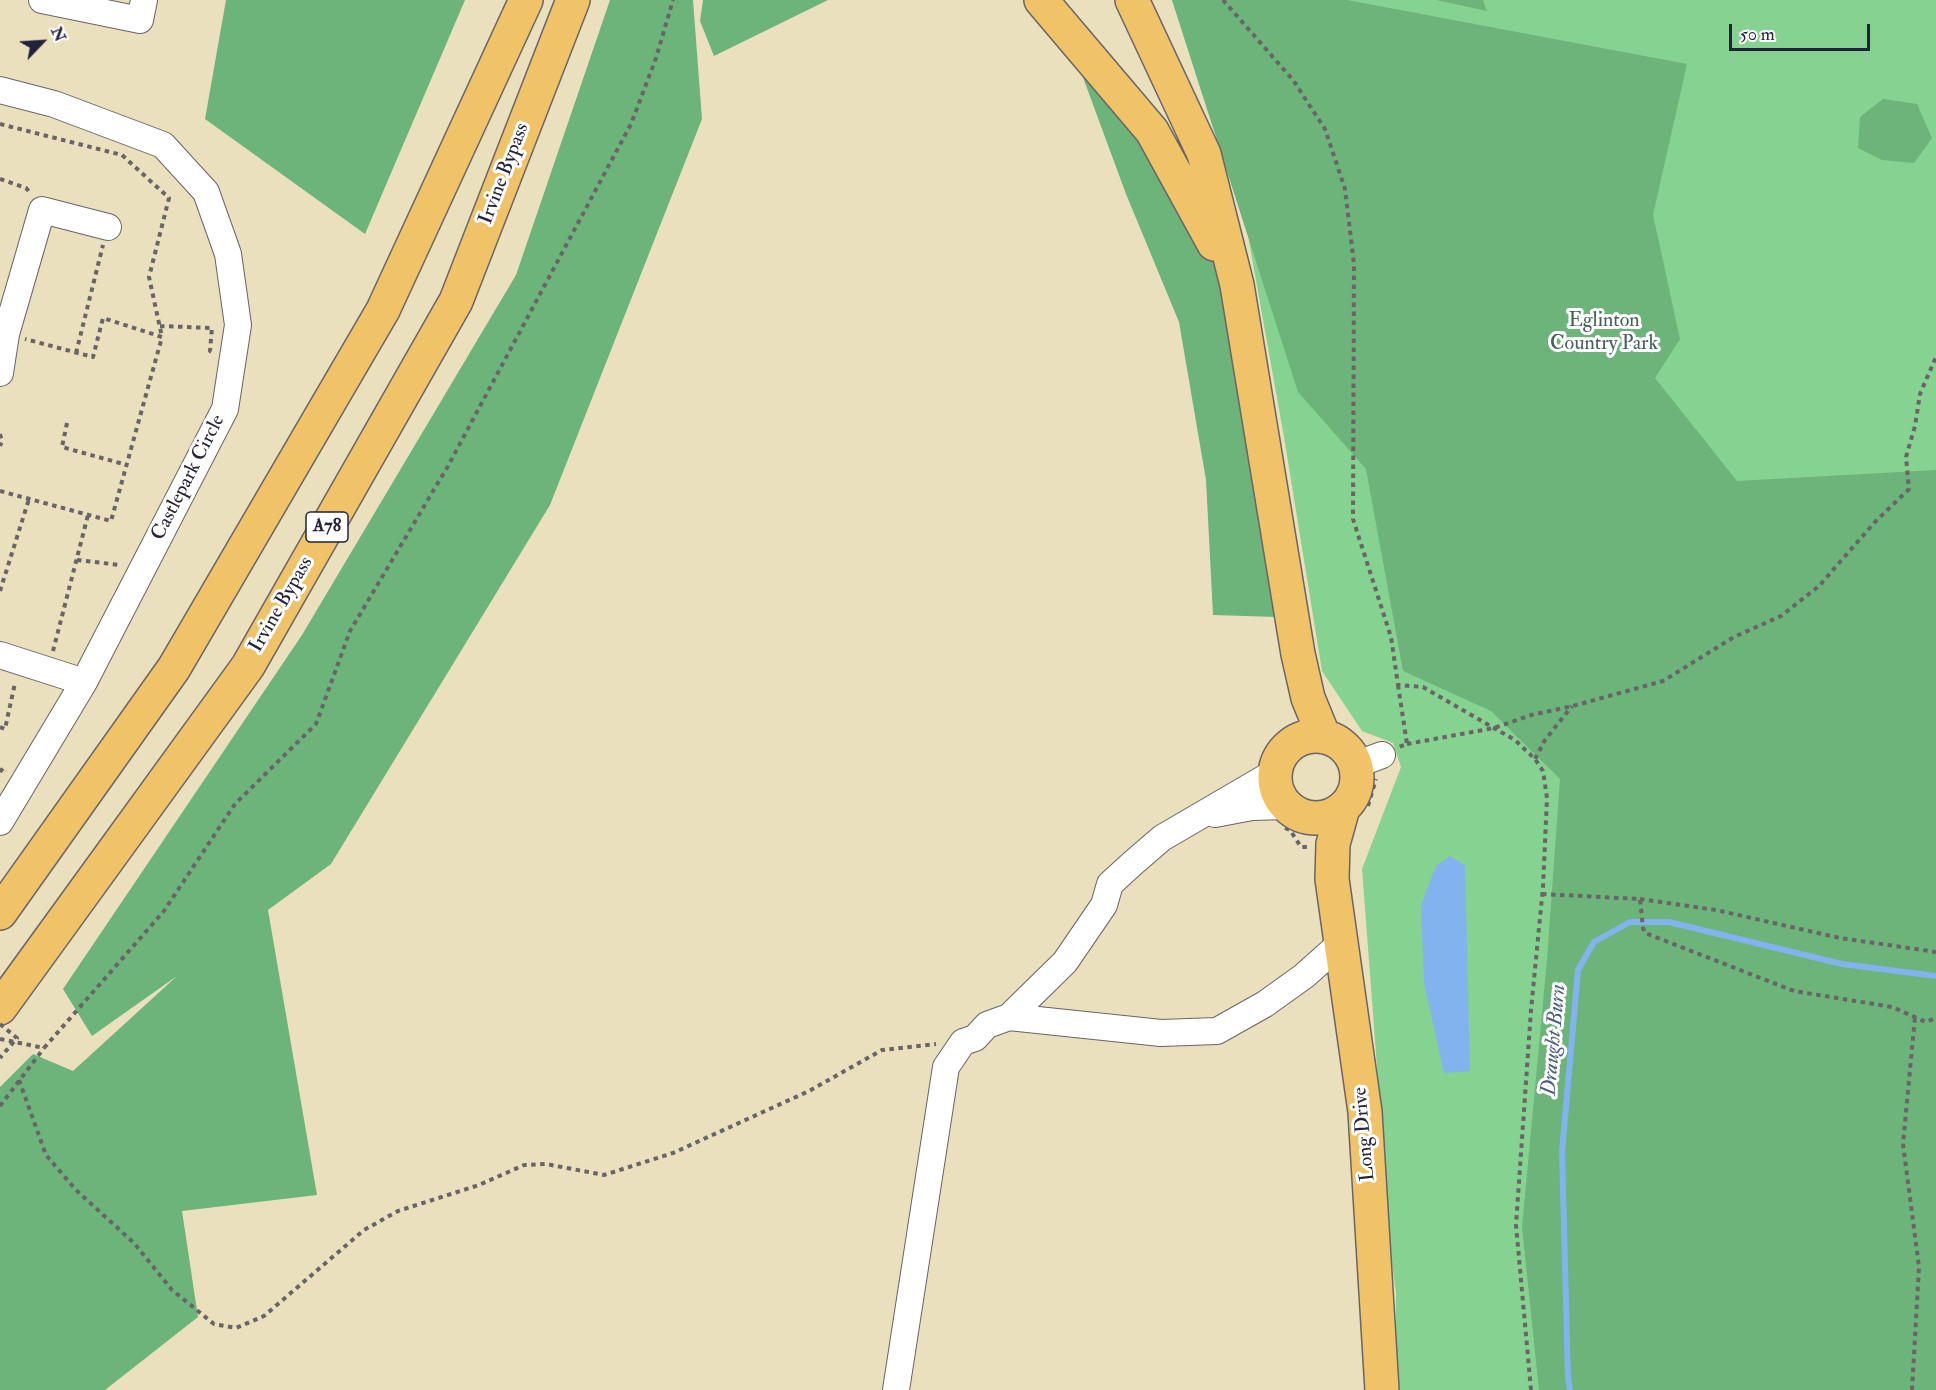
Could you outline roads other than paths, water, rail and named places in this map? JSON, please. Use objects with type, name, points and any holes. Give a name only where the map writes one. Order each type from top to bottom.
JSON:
[{"type":"main road","points":[[0,913],[174,668],[383,310],[526,0]]},
{"type":"main road","name":"Irvine Bypass","points":[[0,1008],[248,666],[456,301],[573,0]]},
{"type":"main road","points":[[1041,0],[1152,131],[1237,285]]},
{"type":"main road","points":[[1132,0],[1204,154],[1237,285],[1298,654],[1308,698],[1324,737]]},
{"type":"main road","points":[[1282,759],[1305,738],[1324,737],[1334,740],[1351,755],[1368,760],[1357,776],[1356,788],[1351,799],[1343,808],[1324,817],[1313,818],[1295,811],[1280,796],[1276,784],[1295,704],[1298,654]]},
{"type":"main road","name":"Long Drive","points":[[1343,808],[1333,844],[1332,879],[1365,1112],[1382,1390]]},
{"type":"main road","name":"Long Drive","points":[[1295,811],[1320,846],[1332,879]]},
{"type":"street","points":[[42,0],[142,10]]},
{"type":"street","name":"Castlepark Circle","points":[[0,90],[54,104],[162,145],[206,192],[228,254],[238,325],[225,409],[84,682],[0,822]]},
{"type":"street","points":[[0,373],[6,334],[42,210],[108,227]]},
{"type":"street","points":[[10,658],[84,682]]},
{"type":"street","points":[[896,1390],[946,1067],[963,1042],[975,1038],[987,1025],[1009,1017],[1065,962],[1104,905],[1110,884],[1162,838],[1200,817],[1282,759]]},
{"type":"street","points":[[1200,817],[1252,807],[1295,811]]},
{"type":"street","points":[[1009,1017],[1161,1033],[1217,1031],[1265,1004],[1341,943]]},
{"type":"water","points":[[1450,856],[1465,865],[1470,1071],[1444,1073],[1424,983],[1421,905],[1436,866]]},
{"type":"waterway","name":"Draught Burn","points":[[1570,1390],[1562,1152],[1578,970],[1594,942],[1630,922],[1669,922],[1842,964],[1936,976]]},
{"type":"park label","name":"Eglinton Country Park","points":[[1604,334]]}]
